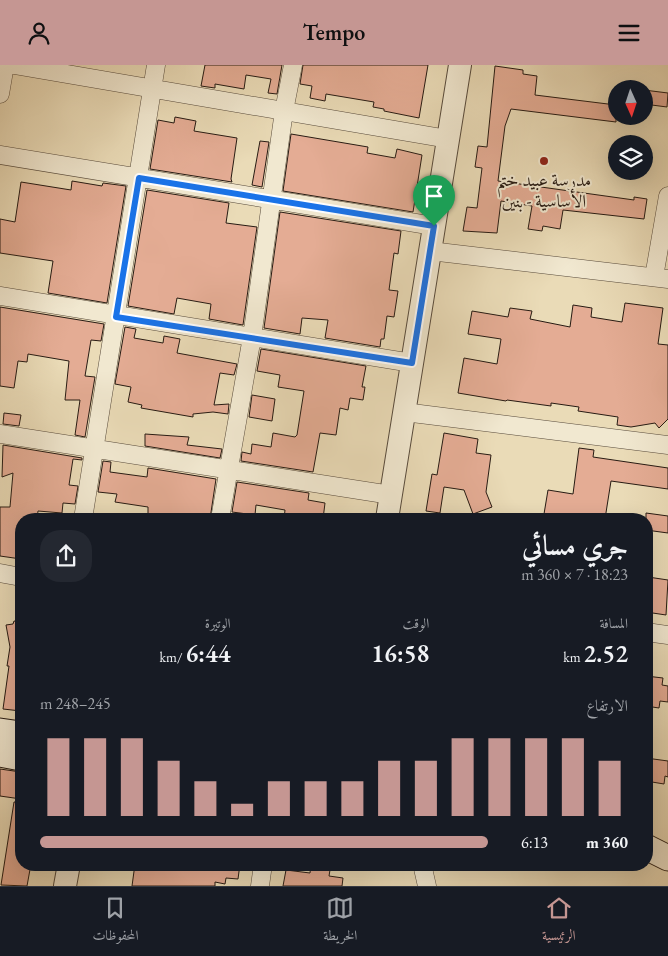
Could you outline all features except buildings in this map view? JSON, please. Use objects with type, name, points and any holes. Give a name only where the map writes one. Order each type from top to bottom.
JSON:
[{"type":"main road","points":[[0,731],[15,734]]},
{"type":"main road","points":[[0,754],[15,757]]},
{"type":"main road","points":[[653,835],[668,837]]},
{"type":"main road","points":[[653,850],[668,858]]},
{"type":"street","points":[[0,94],[5,65]]},
{"type":"street","points":[[14,65],[448,139]]},
{"type":"street","points":[[84,513],[156,65]]},
{"type":"street","points":[[221,513],[252,337],[284,111],[293,65]]},
{"type":"street","points":[[388,513],[460,65]]},
{"type":"street","points":[[0,155],[434,226]]},
{"type":"street","points":[[430,251],[661,278],[668,196]]},
{"type":"street","points":[[0,296],[116,317],[412,363]]},
{"type":"street","points":[[404,412],[668,445]]},
{"type":"street","points":[[0,434],[390,495]]},
{"type":"street","points":[[0,573],[15,576]]},
{"type":"street","points":[[653,633],[668,635]]},
{"type":"street","points":[[66,886],[68,871]]},
{"type":"street","points":[[260,886],[262,871]]},
{"type":"street","points":[[424,871],[427,886]]},
{"type":"place","name":"مدرسة عبيد ختم الأساسية - بنين","points":[[544,161]]},
{"type":"route","points":[[139,178],[434,226],[412,363],[116,317],[139,178]]}]
